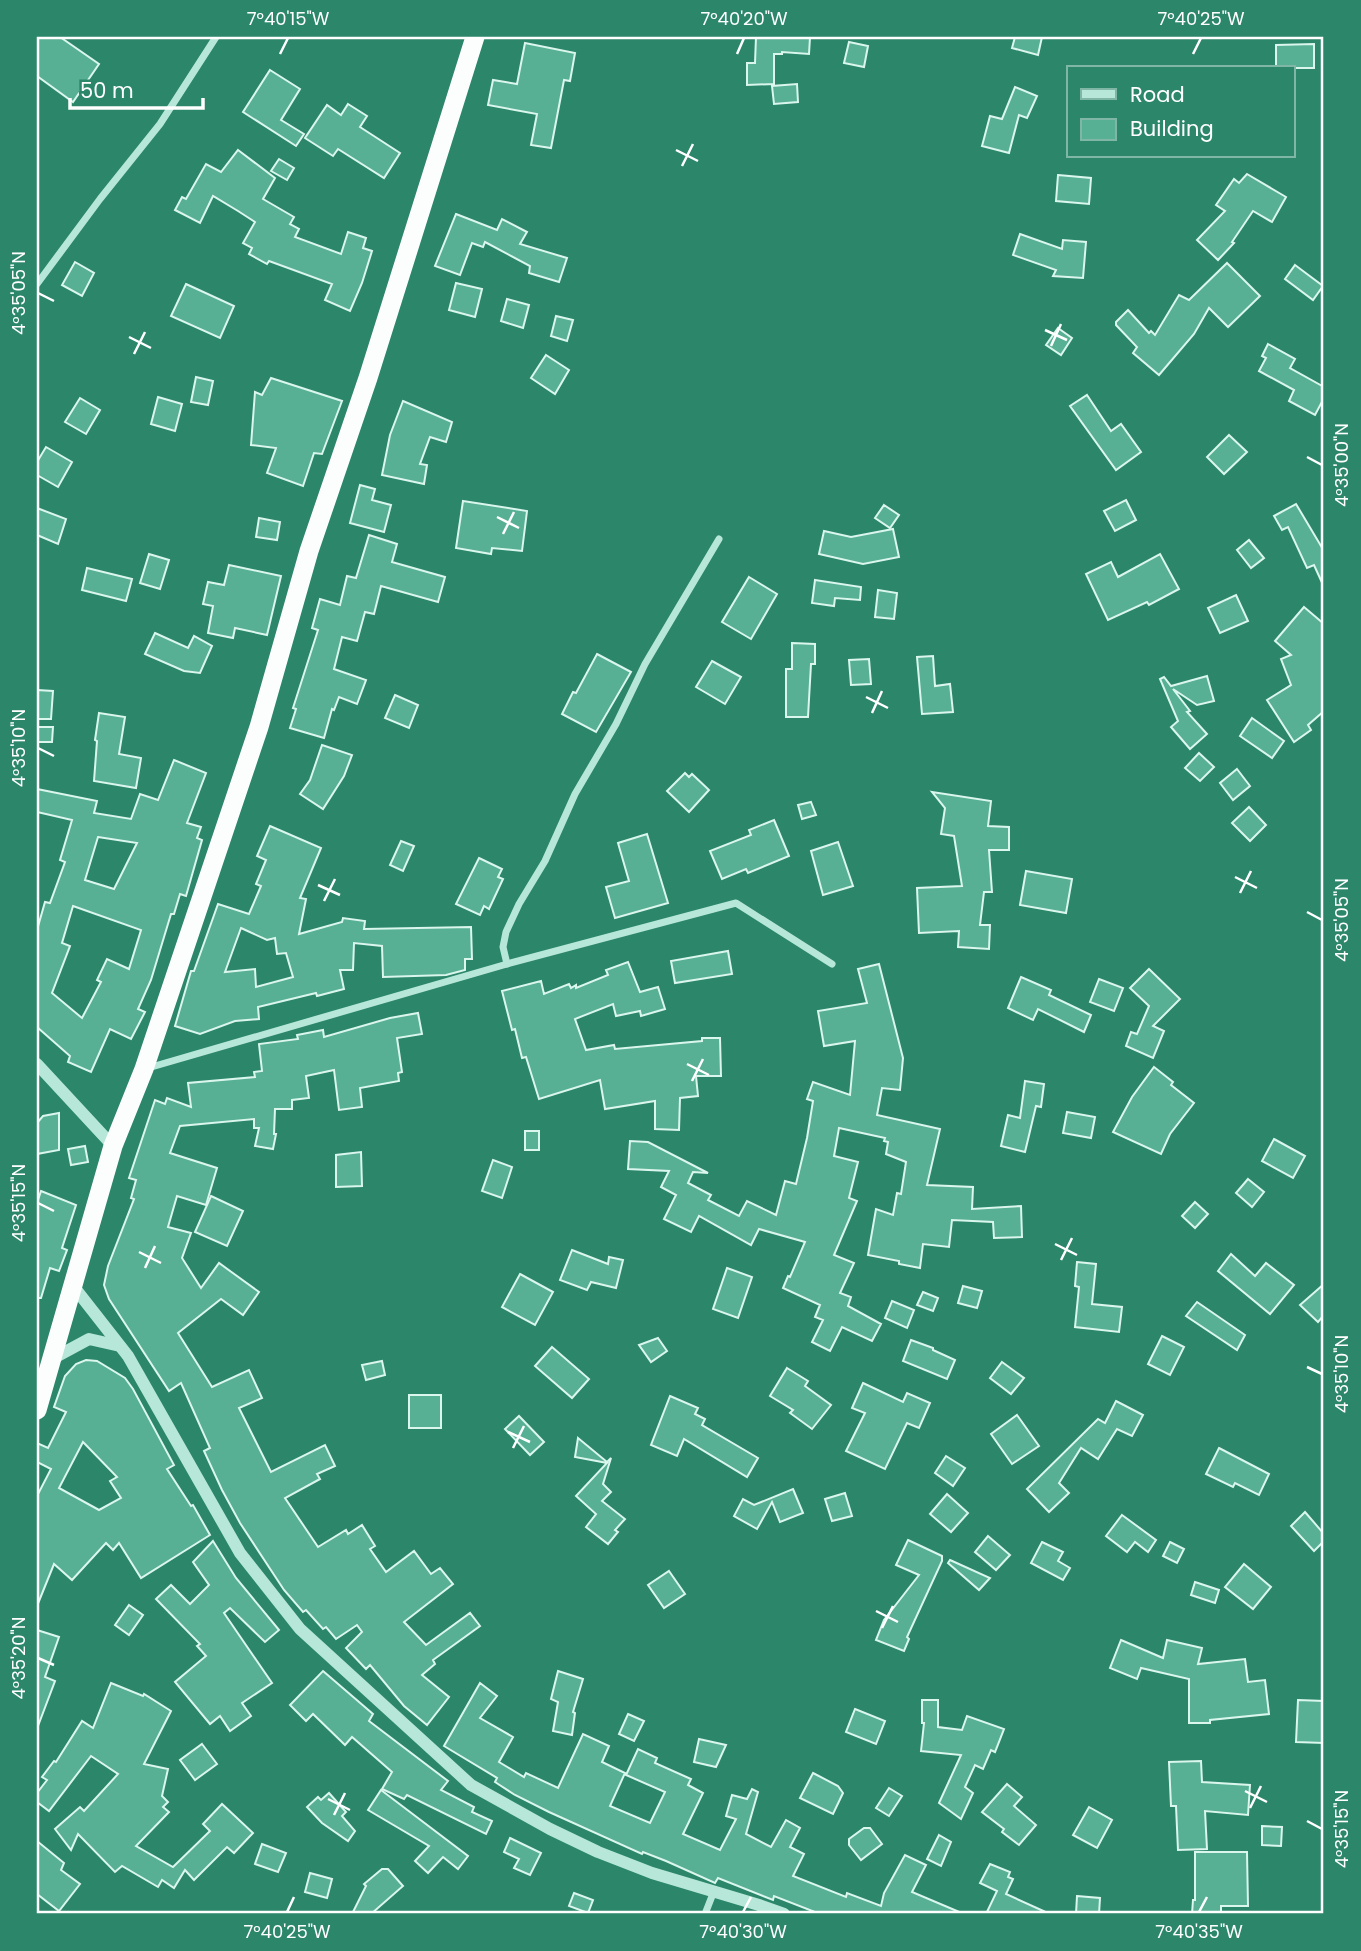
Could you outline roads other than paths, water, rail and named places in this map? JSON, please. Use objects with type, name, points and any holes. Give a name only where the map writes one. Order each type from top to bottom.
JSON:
[{"type":"highway","points":[[37,1410],[113,1146],[144,1069],[258,727],[309,551],[368,378],[475,37]]},
{"type":"street","points":[[37,284],[160,124],[216,37]]},
{"type":"street","points":[[507,964],[503,947],[506,932],[519,904],[545,861],[575,794],[616,724],[645,664],[719,539]]},
{"type":"street","points":[[144,1069],[507,964],[736,903],[832,964]]},
{"type":"street","points":[[37,1064],[113,1146]]},
{"type":"street","points":[[74,1287],[120,1346],[240,1553],[300,1629],[471,1786],[506,1807],[598,1852],[652,1873],[784,1914]]},
{"type":"street","points":[[52,1359],[89,1339],[120,1346]]},
{"type":"street","points":[[705,1914],[714,1891]]}]
